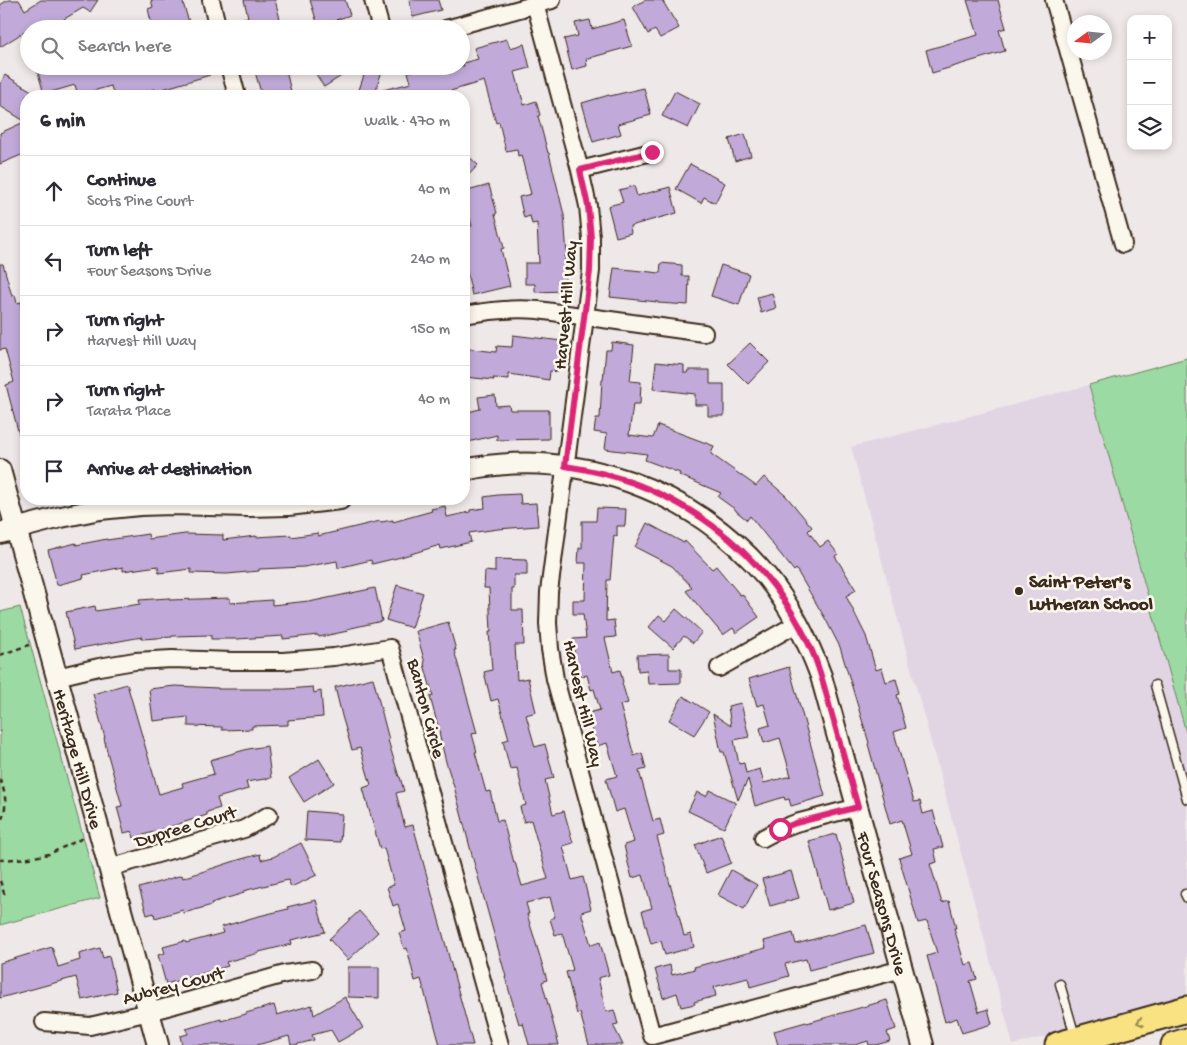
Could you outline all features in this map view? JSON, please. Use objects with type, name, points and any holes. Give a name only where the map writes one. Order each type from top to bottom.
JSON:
[{"type":"main road","points":[[1067,1043],[1187,1009]]},
{"type":"main road","points":[[1174,1045],[1187,1041]]},
{"type":"street","points":[[210,0],[216,20]]},
{"type":"street","points":[[373,0],[378,20]]},
{"type":"street","points":[[470,22],[534,2],[552,0]]},
{"type":"street","points":[[1054,0],[1123,244]]},
{"type":"street","name":"Harvest Hill Way","points":[[534,2],[580,170],[588,206],[591,238],[590,271],[585,317],[549,592],[548,623],[550,649],[555,679],[652,1036],[902,968]]},
{"type":"street","points":[[230,75],[232,90]]},
{"type":"street","points":[[580,170],[652,152]]},
{"type":"street","points":[[470,314],[516,308],[704,333]]},
{"type":"street","name":"Four Seasons Drive","points":[[470,469],[513,464],[546,464],[615,476],[651,490],[703,518],[725,535],[767,577],[786,603],[798,624],[812,651],[821,676],[923,1045]]},
{"type":"street","name":"Heritage Hill Drive","points":[[0,470],[8,530],[57,677],[158,1045]]},
{"type":"street","points":[[8,530],[61,517],[140,505]]},
{"type":"street","points":[[233,505],[288,505]]},
{"type":"street","points":[[719,668],[798,624]]},
{"type":"street","name":"Banton Circle","points":[[57,677],[99,667],[135,662],[172,659],[283,661],[334,657],[390,648],[500,1045]]},
{"type":"street","points":[[763,838],[796,823],[858,807]]},
{"type":"street","name":"Dupree Court","points":[[110,868],[244,829],[269,814]]},
{"type":"street","name":"Aubrey Court","points":[[44,1022],[90,1026],[149,1012],[285,974],[312,970]]},
{"type":"lane","points":[[1154,685],[1187,799]]},
{"type":"lane","points":[[1060,984],[1067,1043]]},
{"type":"path","points":[[0,655],[29,645]]},
{"type":"path","points":[[0,779],[5,792],[6,803],[0,822]]},
{"type":"path","points":[[0,860],[29,858],[49,854],[83,838]]},
{"type":"path","points":[[0,880],[5,896]]},
{"type":"shaded area","name":"Saint Peter's Lutheran School","points":[[1089,385],[1187,736],[1187,999],[1013,1045],[851,447]]},
{"type":"green space","points":[[1187,358],[1187,736],[1089,385]]},
{"type":"green space","points":[[20,607],[100,898],[0,925],[0,612]]},
{"type":"building","points":[[8,0],[19,0],[25,10],[41,0],[98,0],[90,12],[83,8],[65,20],[20,20],[20,34],[0,47],[0,5]]},
{"type":"building","points":[[151,0],[182,0],[188,20],[151,20],[148,9],[153,7]]},
{"type":"building","points":[[244,0],[275,0],[280,20],[240,20],[248,17]]},
{"type":"building","points":[[310,0],[345,0],[350,15],[336,20],[316,20]]},
{"type":"building","points":[[409,0],[438,0],[441,10],[413,17]]},
{"type":"building","points":[[645,0],[662,0],[679,28],[660,38],[655,30],[648,34],[633,7]]},
{"type":"building","points":[[967,0],[998,0],[1006,28],[999,30],[1005,51],[932,73],[926,50],[978,35]]},
{"type":"building","points":[[590,20],[592,29],[624,20],[632,46],[586,59],[587,66],[572,70],[564,39],[578,36],[575,23]]},
{"type":"building","points":[[507,39],[510,48],[524,44],[530,68],[515,72],[524,105],[536,101],[540,115],[538,116],[564,215],[567,256],[565,256],[565,291],[535,292],[535,284],[525,284],[525,263],[539,263],[537,223],[532,224],[530,216],[524,218],[519,197],[531,194],[521,155],[518,156],[517,149],[506,151],[499,122],[496,123],[484,81],[454,90],[383,90],[411,83],[409,75],[470,75],[470,61],[478,59],[474,48]]},
{"type":"building","points":[[5,75],[30,90],[20,90],[20,118],[0,106],[0,84]]},
{"type":"building","points":[[39,75],[210,75],[159,90],[112,90],[111,86],[96,90],[76,90],[75,85],[58,90],[43,90]]},
{"type":"building","points":[[256,75],[287,75],[291,90],[260,90]]},
{"type":"building","points":[[317,75],[343,75],[324,87]]},
{"type":"building","points":[[364,75],[381,75],[376,90],[359,90]]},
{"type":"building","points":[[644,88],[651,115],[618,124],[621,134],[593,142],[582,103]]},
{"type":"building","points":[[675,91],[700,104],[688,128],[662,116]]},
{"type":"building","points":[[20,124],[20,156],[0,164],[0,133]]},
{"type":"building","points":[[745,134],[751,156],[735,161],[729,139]]},
{"type":"building","points":[[470,158],[478,165],[470,174]]},
{"type":"building","points":[[690,164],[725,183],[715,203],[704,197],[701,203],[676,189]]},
{"type":"building","points":[[489,185],[497,213],[495,214],[504,248],[501,249],[510,286],[472,295],[470,286],[470,227],[472,226],[470,219],[470,190]]},
{"type":"building","points":[[634,186],[637,196],[670,187],[677,213],[630,226],[631,233],[616,237],[608,206],[623,202],[619,190]]},
{"type":"building","points":[[661,263],[682,265],[682,276],[689,276],[688,305],[610,297],[614,268],[660,273]]},
{"type":"building","points":[[0,264],[3,264],[12,296],[15,295],[17,303],[20,302],[20,438],[6,385],[14,382],[5,349],[0,350]]},
{"type":"building","points":[[721,265],[749,274],[739,305],[711,296]]},
{"type":"building","points":[[772,293],[776,308],[761,313],[757,297]]},
{"type":"building","points":[[513,335],[562,341],[558,372],[550,371],[549,380],[509,374],[509,379],[493,378],[494,380],[470,378],[470,349],[496,352],[497,346],[512,347]]},
{"type":"building","points":[[612,342],[634,345],[630,381],[641,382],[640,404],[633,404],[629,435],[653,438],[658,425],[714,446],[711,454],[756,486],[764,477],[786,496],[812,527],[808,531],[820,547],[828,541],[838,554],[835,556],[856,590],[846,596],[866,636],[876,670],[882,668],[886,682],[896,679],[900,694],[897,695],[906,728],[894,732],[903,765],[914,802],[920,801],[923,814],[933,811],[943,847],[934,849],[937,862],[930,864],[942,903],[949,901],[956,928],[954,928],[965,965],[972,963],[977,979],[970,981],[979,1012],[988,1009],[992,1024],[962,1033],[957,1018],[945,1022],[927,956],[937,953],[927,921],[918,923],[899,858],[912,854],[902,820],[890,824],[869,743],[840,647],[796,569],[794,571],[750,516],[747,520],[718,497],[721,493],[679,475],[680,473],[645,460],[647,454],[605,449],[607,434],[594,432],[596,418],[600,418],[606,350],[611,350]]},
{"type":"building","points":[[750,343],[769,362],[748,384],[728,364]]},
{"type":"building","points":[[656,362],[684,365],[684,373],[687,373],[688,370],[710,370],[710,384],[724,384],[724,416],[708,416],[708,405],[695,405],[695,394],[653,389]]},
{"type":"building","points":[[495,395],[496,406],[509,405],[510,410],[549,410],[549,439],[497,440],[497,435],[470,442],[470,412],[480,409],[478,397]]},
{"type":"building","points":[[520,494],[521,504],[536,503],[538,526],[469,533],[471,542],[441,549],[440,545],[372,564],[371,560],[338,568],[337,561],[304,567],[259,569],[259,571],[227,574],[191,573],[191,569],[159,573],[158,566],[123,571],[123,567],[83,575],[84,578],[57,585],[48,550],[76,543],[76,545],[148,534],[149,539],[185,534],[223,535],[223,540],[256,536],[291,535],[291,537],[318,533],[318,536],[380,521],[393,520],[393,522],[445,506],[447,517],[470,512],[470,510],[485,508],[484,497]]},
{"type":"building","points":[[597,508],[626,509],[625,526],[617,526],[617,537],[614,535],[610,580],[607,580],[606,621],[614,620],[616,637],[605,638],[613,672],[620,670],[623,682],[628,703],[620,705],[634,756],[642,753],[646,769],[639,771],[653,821],[660,819],[664,835],[657,837],[684,936],[691,934],[694,947],[665,955],[661,941],[651,944],[642,911],[652,908],[643,875],[632,878],[624,845],[634,842],[624,809],[615,812],[606,779],[617,776],[607,743],[597,746],[593,733],[588,713],[600,710],[594,689],[591,690],[587,675],[579,677],[575,663],[573,639],[586,638],[583,614],[573,614],[573,600],[585,600],[586,563],[578,563],[579,548],[582,548],[582,521],[596,521]]},
{"type":"building","points":[[647,523],[684,543],[685,541],[712,569],[716,566],[740,595],[742,594],[759,617],[736,633],[733,628],[723,635],[686,591],[692,587],[672,566],[635,547]]},
{"type":"building","points":[[495,559],[527,560],[527,575],[514,575],[514,589],[512,589],[512,610],[523,610],[524,645],[515,645],[517,680],[528,678],[536,712],[526,715],[535,747],[545,744],[554,778],[545,780],[553,814],[564,811],[573,843],[563,846],[572,880],[583,877],[591,909],[581,912],[591,945],[600,942],[609,975],[598,978],[606,1012],[614,1010],[618,1024],[613,1025],[623,1045],[589,1045],[580,1013],[577,1014],[566,972],[573,970],[562,933],[555,935],[550,919],[555,917],[550,897],[526,903],[529,914],[527,914],[547,980],[542,982],[559,1045],[529,1045],[523,1023],[519,1024],[505,977],[446,762],[430,697],[433,696],[416,631],[448,622],[477,733],[472,734],[486,792],[490,791],[497,821],[503,820],[522,886],[548,879],[531,820],[524,822],[520,807],[526,805],[517,768],[510,769],[503,741],[509,739],[498,699],[491,701],[484,672],[492,670],[489,632],[491,632],[489,588],[484,588],[485,571],[495,572]]},
{"type":"building","points":[[397,585],[423,593],[412,628],[386,620]]},
{"type":"building","points":[[375,588],[382,621],[319,637],[318,635],[283,639],[283,636],[211,639],[211,635],[142,639],[142,637],[75,649],[66,612],[95,606],[96,611],[140,604],[139,600],[169,598],[169,600],[230,598],[230,603],[272,600],[272,605],[309,602]]},
{"type":"building","points":[[676,609],[702,632],[693,643],[684,636],[673,648],[649,627],[659,615],[666,621]]},
{"type":"building","points":[[669,654],[669,669],[681,669],[681,683],[648,684],[647,670],[638,671],[637,655]]},
{"type":"building","points":[[789,667],[825,796],[791,806],[789,799],[785,800],[784,797],[755,806],[748,779],[738,800],[724,752],[721,752],[713,714],[731,726],[728,706],[741,703],[749,737],[734,740],[739,764],[744,763],[746,773],[760,769],[764,783],[791,776],[780,738],[764,743],[760,728],[770,725],[764,704],[757,706],[749,679]]},
{"type":"building","points":[[373,678],[388,740],[404,791],[396,793],[405,827],[413,825],[473,1045],[440,1045],[421,979],[415,981],[407,948],[404,949],[399,933],[406,931],[398,904],[393,906],[387,887],[394,885],[384,848],[380,849],[363,788],[371,785],[360,748],[352,750],[335,687]]},
{"type":"building","points":[[127,684],[159,794],[183,787],[182,783],[214,774],[210,760],[248,749],[267,746],[271,778],[246,782],[248,789],[217,798],[220,808],[207,812],[207,815],[134,838],[132,831],[124,833],[117,807],[122,806],[93,694]]},
{"type":"building","points":[[175,686],[218,689],[313,687],[314,693],[321,691],[323,717],[288,720],[288,725],[252,726],[252,729],[222,730],[222,727],[188,726],[188,717],[153,721],[149,689]]},
{"type":"building","points":[[683,696],[709,712],[694,735],[669,720]]},
{"type":"building","points":[[319,759],[334,783],[304,802],[289,778]]},
{"type":"building","points":[[710,790],[736,803],[724,828],[688,811],[697,792],[706,796]]},
{"type":"building","points":[[307,811],[342,814],[340,842],[305,840]]},
{"type":"building","points":[[836,834],[854,903],[828,910],[809,841]]},
{"type":"building","points":[[721,835],[731,863],[706,873],[695,845]]},
{"type":"building","points":[[301,843],[317,875],[291,887],[288,880],[243,891],[244,893],[211,903],[212,905],[184,913],[183,910],[155,918],[154,913],[147,915],[139,888],[182,875],[183,878],[260,854],[261,860],[273,857]]},
{"type":"building","points":[[731,870],[757,885],[744,909],[718,895]]},
{"type":"building","points":[[791,871],[799,898],[770,906],[762,879]]},
{"type":"building","points":[[316,900],[325,932],[291,940],[292,944],[226,962],[228,966],[166,984],[158,955],[165,953],[163,947],[223,933],[221,927]]},
{"type":"building","points":[[359,911],[378,932],[348,960],[329,939]]},
{"type":"building","points":[[866,925],[874,953],[809,970],[806,959],[785,964],[789,976],[750,987],[748,978],[714,987],[716,996],[681,1007],[677,993],[663,998],[655,969],[670,965],[672,975],[695,969],[694,967],[766,948],[764,941],[793,933],[796,944]]},
{"type":"building","points":[[52,947],[58,967],[80,960],[79,954],[100,948],[103,958],[109,956],[117,992],[82,1000],[76,977],[0,998],[0,963]]},
{"type":"building","points":[[348,967],[379,967],[379,998],[348,997]]},
{"type":"building","points":[[345,997],[363,1028],[338,1042],[331,1030],[312,1035],[314,1040],[295,1045],[291,1045],[289,1036],[257,1045],[182,1045],[180,1036],[188,1034],[186,1029],[274,1005],[277,1015],[312,1005],[314,1015]]},
{"type":"building","points":[[887,1000],[896,1029],[887,1032],[890,1041],[876,1045],[869,1045],[868,1041],[855,1045],[778,1045],[774,1031]]},
{"type":"place","name":"Saint Peter's Lutheran School","points":[[1019,591]]},
{"type":"route","points":[[652,152],[580,170],[588,206],[591,238],[590,271],[565,466],[615,476],[651,490],[703,518],[744,553],[767,577],[786,603],[812,651],[821,676],[858,807],[780,829]]}]
